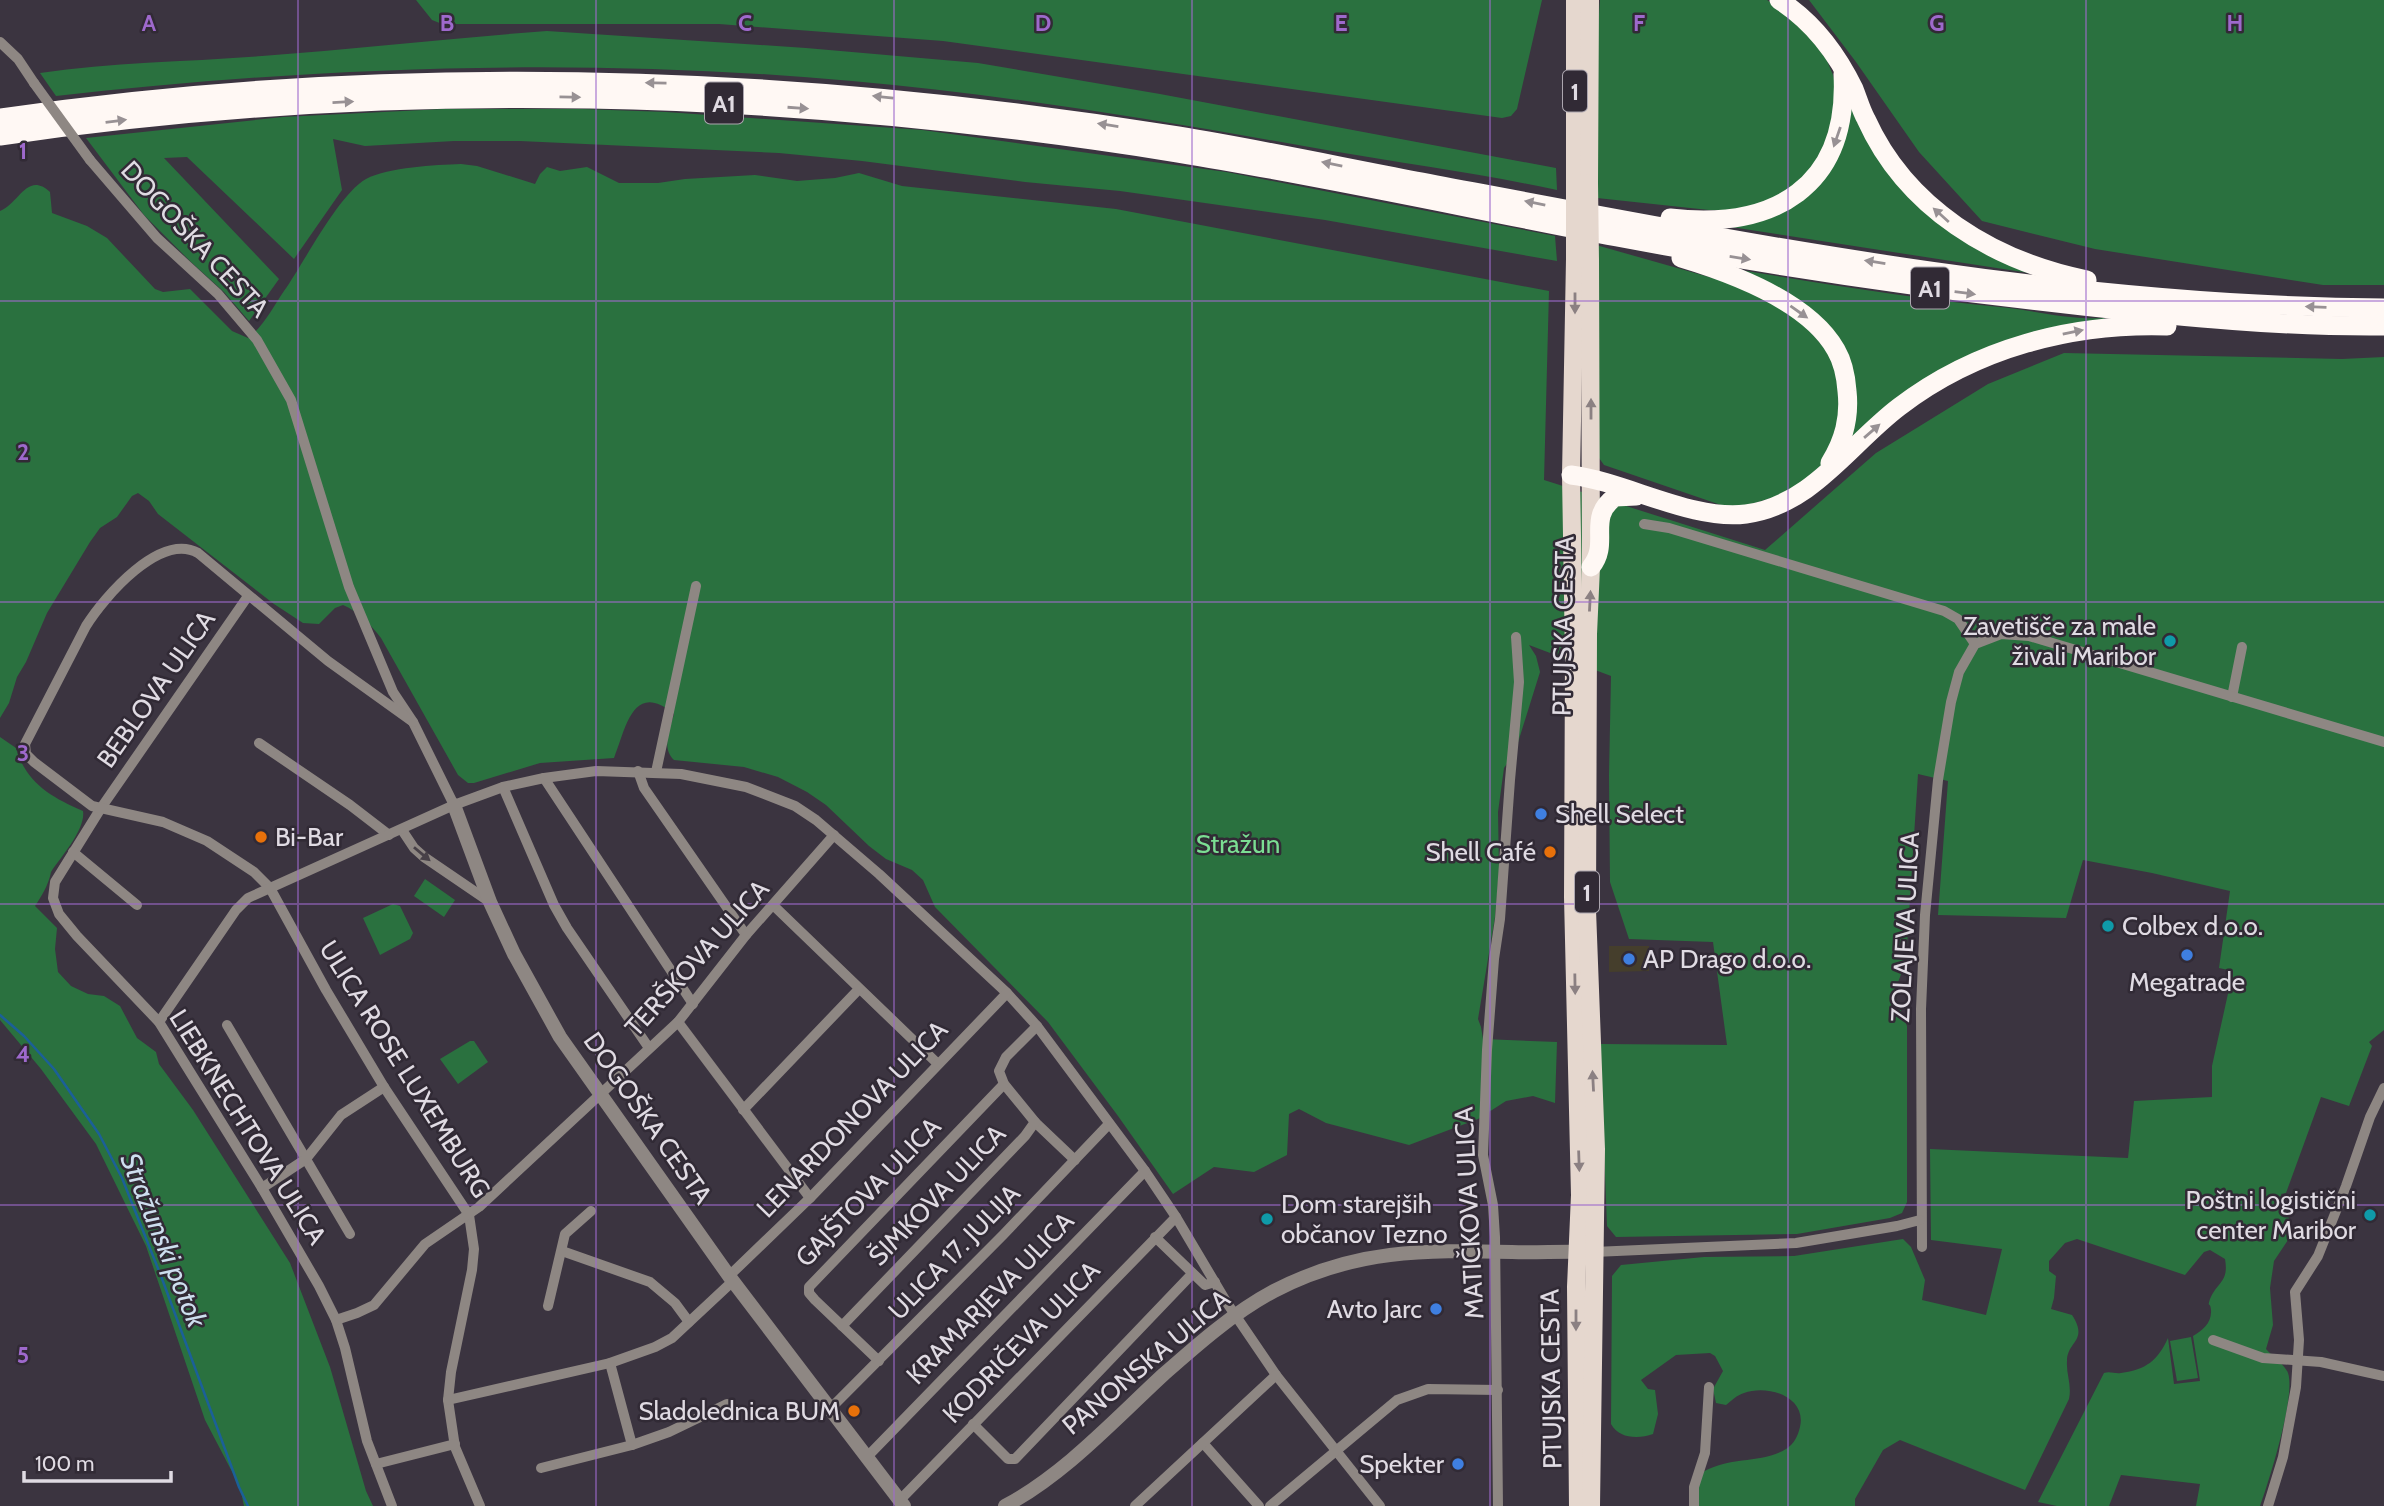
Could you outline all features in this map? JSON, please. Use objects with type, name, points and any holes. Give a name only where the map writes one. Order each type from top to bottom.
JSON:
[{"type":"highway","points":[[1779,0],[1809,24],[1843,69],[1887,158],[1911,187],[1947,221],[1992,249],[2040,268],[2121,287],[2137,296]]},
{"type":"highway","points":[[1821,477],[1841,443],[1848,420],[1846,380],[1842,363],[1829,341],[1806,316],[1769,293],[1698,262],[1641,249],[1626,229],[1641,214],[1685,219],[1747,216],[1771,209],[1793,197],[1816,177],[1829,159],[1836,142],[1842,122],[1843,69]]},
{"type":"highway","name":"A1","points":[[0,118],[141,100],[267,89],[450,80],[552,80],[732,86],[858,95],[1074,120],[1262,151],[1626,229],[2137,296],[2232,304],[2384,308]]},
{"type":"highway","name":"A1","points":[[0,136],[145,117],[281,105],[452,97],[688,100],[852,111],[1070,137],[1297,174],[1626,229],[1964,293],[2237,321],[2384,326]]},
{"type":"highway","points":[[1581,476],[1700,510],[1743,514],[1779,506],[1806,491],[1899,407],[1936,382],[1980,359],[2079,330],[2153,326],[2220,328],[2237,321]]},
{"type":"highway","points":[[1591,567],[1600,556],[1599,523],[1602,510],[1608,502],[1615,496],[1657,498]]},
{"type":"main road","name":"PTUJSKA CESTA","points":[[1575,0],[1582,260],[1581,476],[1574,657],[1573,897],[1580,1195],[1586,1252],[1591,1506]]},
{"type":"main road","name":"PTUJSKA CESTA","points":[[1582,183],[1590,0]]},
{"type":"main road","name":"PTUJSKA CESTA","points":[[1578,1506],[1586,1252],[1596,1149],[1587,910],[1588,634],[1591,567],[1581,476]]},
{"type":"street","name":"DOGOŠKA CESTA","points":[[0,42],[18,59],[90,160],[157,238],[218,294],[257,340],[291,400],[349,587],[393,692],[413,722],[454,805],[490,902],[547,1015],[601,1096],[731,1278],[902,1503]]},
{"type":"street","points":[[1644,524],[1669,528],[1944,611],[1958,619],[1975,644],[2001,634],[2029,636],[2384,742]]},
{"type":"street","name":"DOGOŠKA CESTA","points":[[101,808],[92,806],[34,762],[26,754],[25,744],[92,615],[138,568],[163,553],[181,547],[198,553],[328,661],[413,722]]},
{"type":"street","points":[[656,772],[696,586]]},
{"type":"street","name":"BEBLOVA ULICA","points":[[101,808],[248,596]]},
{"type":"street","name":"MATIČKOVA ULICA","points":[[1498,1506],[1495,1251],[1493,1205],[1483,1156],[1487,1051],[1519,682],[1516,637]]},
{"type":"street","name":"ZOLAJEVA ULICA","points":[[1922,1247],[1922,1009],[1931,845],[1951,702],[1959,672],[1975,644]]},
{"type":"street","points":[[2232,697],[2242,648]]},
{"type":"street","points":[[259,743],[389,835]]},
{"type":"street","points":[[159,1022],[236,910],[248,898],[454,805],[503,787],[596,771],[656,772],[747,787],[795,806],[816,820],[879,874],[1007,993],[1037,1026],[1108,1125],[1145,1171],[1276,1375],[1376,1505]]},
{"type":"street","points":[[638,771],[644,788],[746,935]]},
{"type":"street","points":[[544,778],[693,1004]]},
{"type":"street","points":[[503,787],[554,905],[649,1048]]},
{"type":"street","name":"LIEBKNECHTOVA ULICA","points":[[101,808],[55,882],[52,891],[55,908],[100,962],[159,1022],[319,1286],[336,1320],[354,1381],[367,1441],[392,1506]]},
{"type":"street","name":"ULICA ROSE LUXEMBURG","points":[[101,808],[163,822],[187,831],[235,860],[270,888],[326,990],[384,1087],[469,1215],[473,1231],[473,1259],[451,1372],[449,1400],[454,1444],[480,1506]]},
{"type":"street","points":[[402,830],[424,857],[490,902]]},
{"type":"street","name":"TERŠKOVA ULICA","points":[[336,1320],[374,1305],[425,1244],[469,1215],[678,1023],[746,935],[834,835]]},
{"type":"street","points":[[73,852],[137,905]]},
{"type":"street","points":[[774,906],[938,1064]]},
{"type":"street","points":[[744,1110],[859,989]]},
{"type":"street","name":"LENARDONOVA ULICA","points":[[449,1400],[610,1363],[672,1338],[1007,993]]},
{"type":"street","points":[[678,1023],[810,1198]]},
{"type":"street","points":[[227,1025],[350,1234]]},
{"type":"street","name":"ŠIMKOVA ULICA","points":[[842,1326],[1035,1122],[1004,1084],[1000,1076],[1000,1065],[1037,1026]]},
{"type":"street","name":"GAJŠTOVA ULICA","points":[[879,1361],[809,1293],[809,1287],[1004,1084]]},
{"type":"street","points":[[262,1188],[306,1159],[341,1115],[384,1087]]},
{"type":"street","points":[[2268,1506],[2290,1429],[2296,1387],[2299,1340],[2295,1292],[2318,1256],[2366,1128],[2384,1088]]},
{"type":"street","points":[[1035,1122],[1075,1160]]},
{"type":"street","name":"ULICA 17. JULIJA","points":[[830,1409],[1108,1125]]},
{"type":"street","name":"KRAMARJEVA ULICA","points":[[867,1457],[1145,1171]]},
{"type":"street","points":[[548,1306],[565,1234],[591,1211]]},
{"type":"street","name":"KODRIČEVA ULICA","points":[[902,1503],[973,1424],[1176,1217]]},
{"type":"street","points":[[1586,1252],[1796,1243],[1920,1220]]},
{"type":"street","points":[[1155,1237],[1205,1285],[1214,1282]]},
{"type":"street","points":[[562,1251],[650,1282],[675,1303],[689,1322]]},
{"type":"street","name":"PANONSKA ULICA","points":[[1005,1506],[1052,1475],[1203,1340],[1235,1315],[1297,1280],[1355,1261],[1424,1251],[1586,1252]]},
{"type":"street","points":[[973,1424],[1008,1459],[1015,1460],[1192,1274]]},
{"type":"street","points":[[2213,1340],[2263,1358],[2332,1364],[2384,1376]]},
{"type":"street","points":[[610,1363],[632,1446]]},
{"type":"street","points":[[1135,1506],[1276,1375]]},
{"type":"street","points":[[1694,1506],[1694,1488],[1706,1443],[1709,1387]]},
{"type":"street","points":[[1270,1506],[1397,1400],[1428,1389],[1498,1390]]},
{"type":"street","points":[[541,1468],[632,1446],[670,1432],[727,1404]]},
{"type":"street","points":[[1203,1443],[1259,1506]]},
{"type":"street","points":[[376,1464],[454,1444]]},
{"type":"shaded area","name":"AP Drago d.o.o.","points":[[1609,946],[1649,946],[1649,971],[1609,972]]},
{"type":"green space","points":[[416,0],[1542,0],[1517,109],[1511,116],[1502,118],[943,41],[719,24],[442,24],[432,20]]},
{"type":"green space","points":[[1600,0],[1767,0],[1798,22],[1820,44],[1838,94],[1831,144],[1796,190],[1741,210],[1709,210],[1597,198],[1594,83]]},
{"type":"green space","points":[[1809,0],[2384,0],[2384,285],[2323,285],[2095,249],[1982,221],[1919,152]]},
{"type":"green space","points":[[547,31],[806,48],[978,63],[1556,168],[1557,190],[1093,111],[852,81],[653,69],[454,68],[254,78],[56,96],[40,73]]},
{"type":"green space","points":[[1850,94],[1897,179],[2048,276],[1731,227],[1798,199]]},
{"type":"green space","points":[[444,109],[666,112],[922,130],[1226,172],[1555,236],[1557,261],[1325,220],[1120,191],[862,161],[779,153],[520,141],[454,141],[365,146],[333,139],[342,190],[294,259],[187,157],[164,158],[279,279],[249,321],[224,292],[144,215],[86,138],[283,117]]},
{"type":"green space","name":"Stražun","points":[[461,164],[477,166],[535,184],[547,167],[560,171],[587,167],[619,183],[658,183],[755,175],[797,181],[859,173],[902,186],[1116,209],[1549,291],[1544,480],[1765,550],[1876,453],[1988,384],[2064,353],[2342,359],[2384,357],[2384,1030],[2369,1042],[2372,1046],[2349,1106],[2321,1097],[2286,1193],[2281,1194],[2290,1222],[2288,1240],[2274,1261],[2270,1288],[2273,1325],[2266,1349],[2288,1373],[2288,1400],[2280,1439],[2260,1506],[2196,1506],[2200,1484],[2121,1475],[2109,1506],[2057,1506],[2038,1502],[2104,1373],[2121,1373],[2150,1363],[2168,1338],[2174,1384],[2200,1381],[2193,1336],[2208,1323],[2211,1315],[2210,1299],[2222,1281],[2226,1267],[2225,1259],[2210,1250],[2204,1252],[2185,1275],[2077,1239],[2065,1243],[2049,1261],[2049,1271],[2056,1276],[2051,1309],[2072,1315],[2077,1324],[2078,1336],[2068,1354],[2069,1399],[2025,1490],[1900,1440],[1883,1450],[1855,1499],[1855,1506],[1699,1506],[1697,1487],[1703,1472],[1724,1464],[1767,1457],[1786,1449],[1797,1437],[1801,1417],[1798,1408],[1784,1395],[1764,1390],[1744,1393],[1726,1405],[1716,1403],[1713,1389],[1723,1371],[1715,1356],[1710,1353],[1676,1355],[1641,1380],[1648,1389],[1655,1390],[1658,1414],[1653,1434],[1642,1437],[1624,1435],[1611,1424],[1612,1276],[1621,1265],[1704,1257],[1794,1256],[1903,1239],[1911,1247],[1925,1280],[1922,1300],[1986,1315],[2002,1249],[1931,1240],[1930,1149],[2128,1158],[2134,1101],[2212,1097],[2212,1066],[2233,971],[2219,968],[2230,891],[2083,860],[2066,918],[1938,915],[1948,781],[1918,774],[1906,961],[1894,993],[1907,1026],[1907,1202],[1902,1213],[1890,1218],[1797,1234],[1616,1237],[1607,1226],[1600,1044],[1727,1045],[1713,942],[1629,939],[1610,882],[1611,676],[1529,645],[1536,656],[1540,672],[1515,752],[1504,768],[1498,812],[1499,870],[1495,917],[1478,1019],[1483,1039],[1557,1042],[1555,1103],[1533,1096],[1506,1101],[1478,1119],[1409,1145],[1326,1123],[1299,1109],[1289,1114],[1287,1155],[1254,1172],[1214,1167],[1173,1194],[1048,1022],[935,907],[923,880],[912,870],[886,859],[826,805],[807,792],[778,777],[744,767],[674,760],[667,744],[674,714],[649,702],[640,705],[633,712],[614,758],[540,763],[468,783],[458,775],[381,638],[364,619],[343,605],[335,608],[319,624],[303,623],[274,604],[158,514],[149,501],[138,493],[132,496],[117,517],[100,528],[90,542],[47,613],[0,718],[0,211],[29,187],[42,186],[50,192],[52,213],[87,226],[107,238],[155,289],[163,292],[190,289],[232,331],[248,338],[268,316],[333,214],[355,187],[366,179],[387,172],[412,167]]},
{"type":"green space","points":[[1596,245],[1716,279],[1719,277],[1798,317],[1838,364],[1844,420],[1819,472],[1792,492],[1741,507],[1721,505],[1604,465],[1599,458]]},
{"type":"green space","points":[[1734,269],[1871,291],[2068,317],[2104,318],[2105,322],[2008,343],[1840,453],[1844,355]]},
{"type":"green space","points":[[0,737],[16,748],[33,780],[50,794],[83,811],[77,834],[51,872],[47,886],[35,906],[57,928],[55,949],[58,972],[71,986],[88,994],[104,996],[120,1006],[137,1038],[156,1052],[159,1064],[193,1110],[290,1263],[330,1367],[366,1491],[373,1506],[244,1506],[240,1487],[205,1420],[146,1246],[96,1144],[41,1069],[0,1020]]},
{"type":"green space","points":[[425,879],[455,900],[444,917],[414,896]]},
{"type":"green space","points":[[393,904],[400,906],[413,933],[410,939],[380,955],[363,918]]},
{"type":"green space","points":[[474,1041],[488,1062],[458,1084],[440,1059]]},
{"type":"green space","points":[[2191,1337],[2198,1378],[2177,1381],[2170,1341]]},
{"type":"waterway","name":"Stražunski potok","points":[[0,1015],[24,1036],[54,1069],[99,1134],[122,1178],[248,1506]]},
{"type":"place","name":"Zavetišče za male živali Maribor","points":[[2170,641]]},
{"type":"place","name":"Shell Select","points":[[1541,814]]},
{"type":"place","name":"Bi-Bar","points":[[261,837]]},
{"type":"place","name":"Shell Café","points":[[1550,852]]},
{"type":"place","name":"Colbex d.o.o.","points":[[2108,926]]},
{"type":"place","name":"Megatrade","points":[[2187,955]]},
{"type":"place","name":"AP Drago d.o.o.","points":[[1629,959]]},
{"type":"place","name":"Poštni logistični center Maribor","points":[[2370,1215]]},
{"type":"place","name":"Dom starejših občanov Tezno","points":[[1267,1219]]},
{"type":"place","name":"Avto Jarc","points":[[1436,1309]]},
{"type":"place","name":"Sladolednica BUM","points":[[854,1411]]},
{"type":"place","name":"Spekter","points":[[1458,1464]]}]
